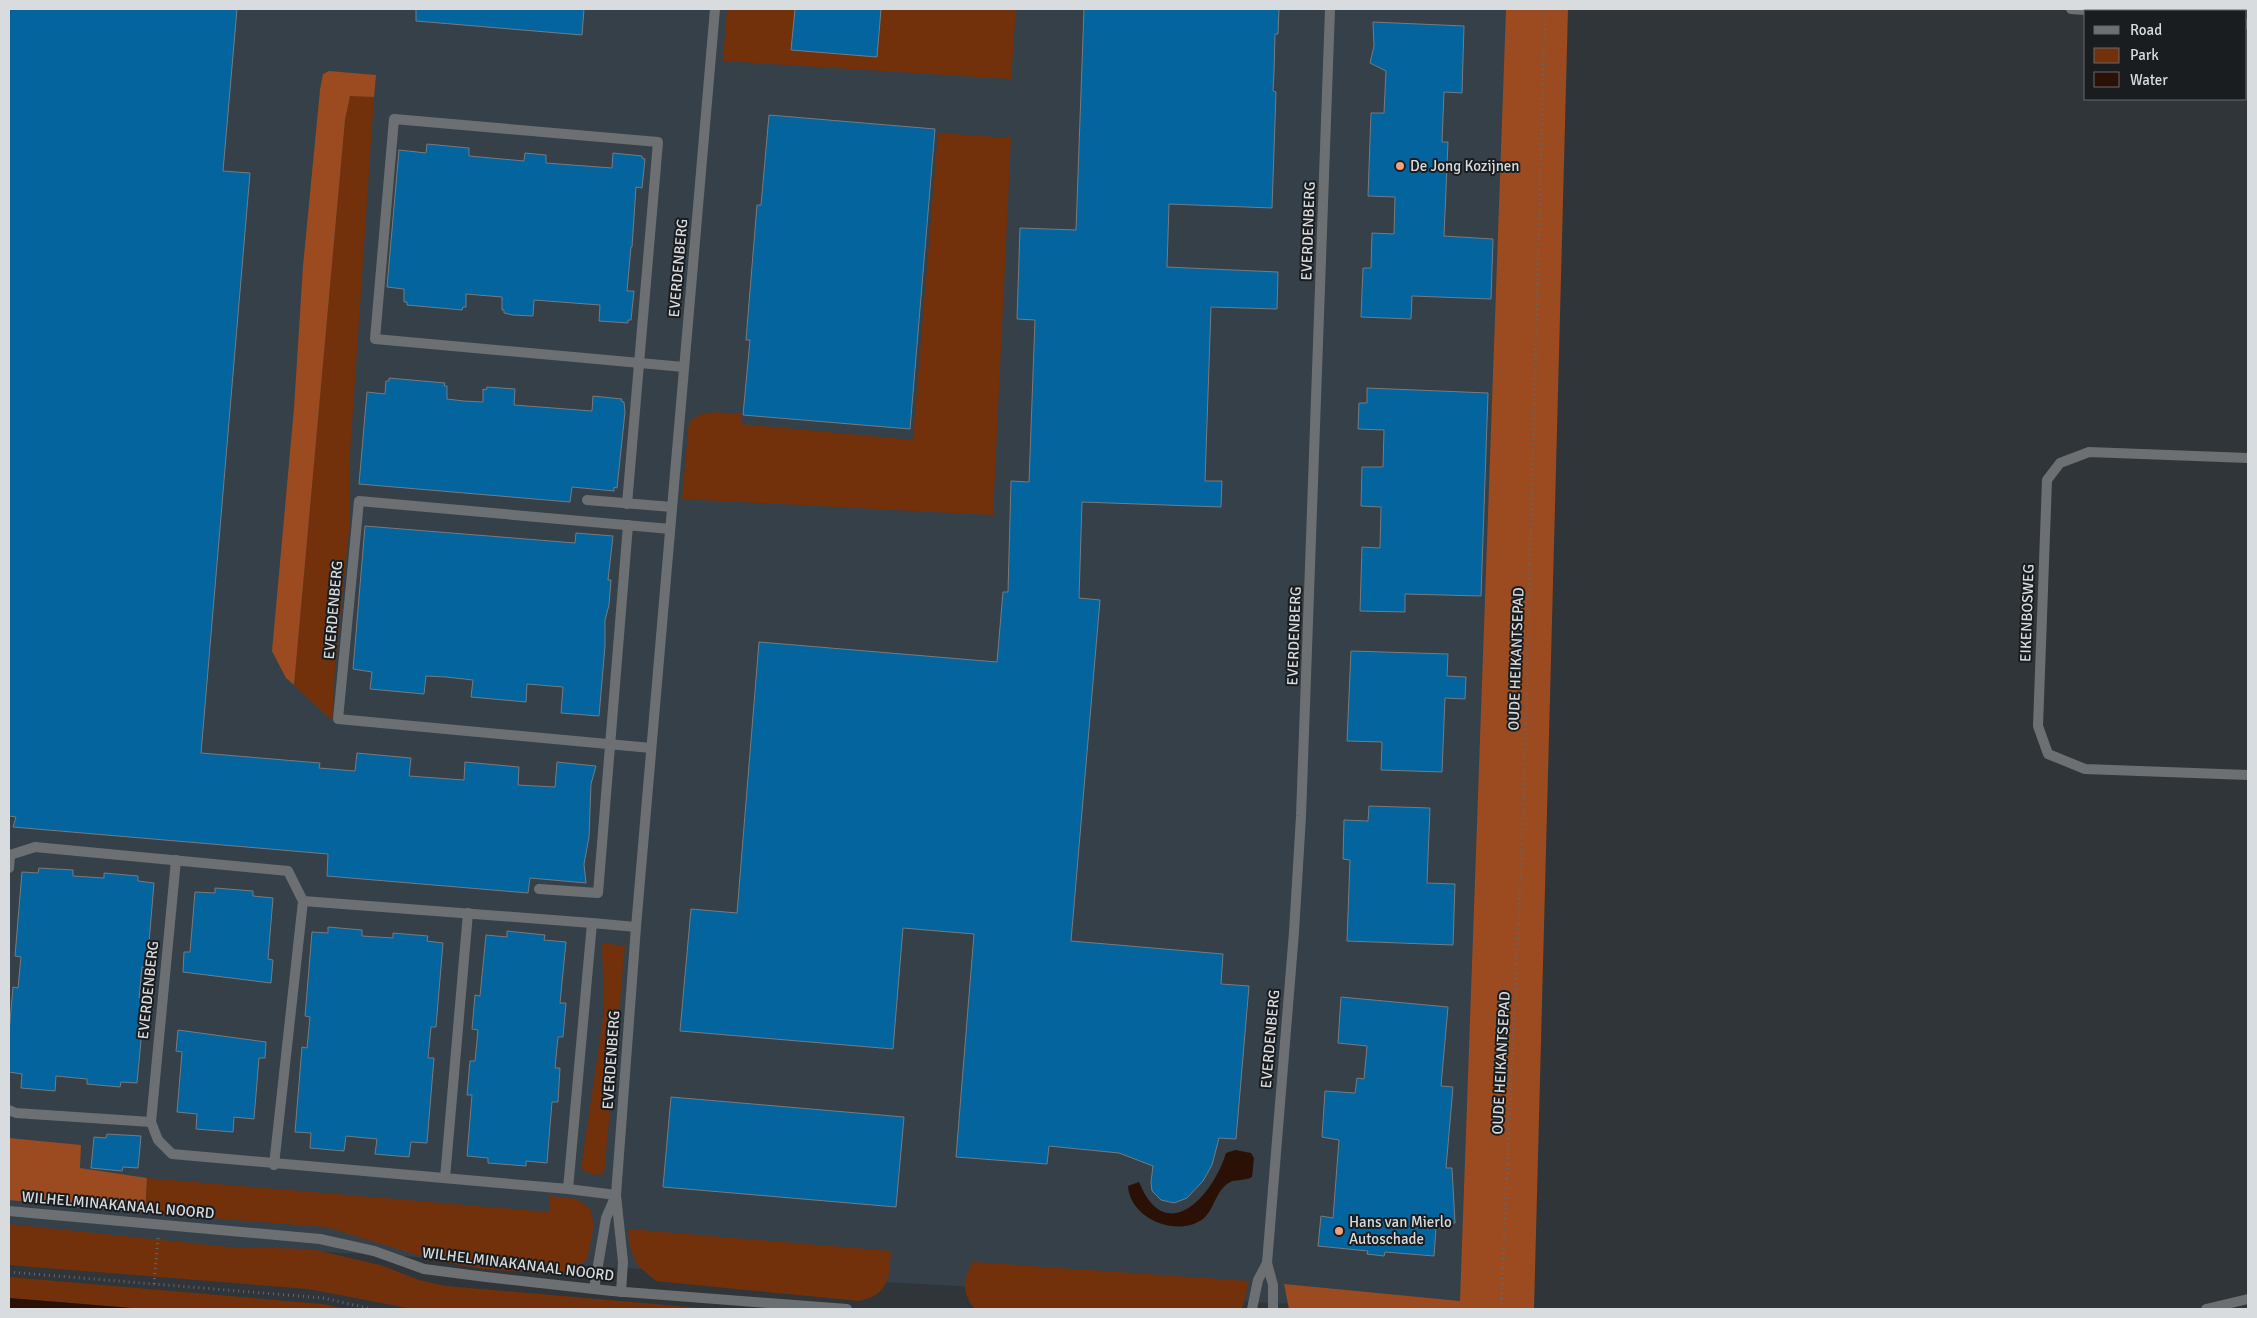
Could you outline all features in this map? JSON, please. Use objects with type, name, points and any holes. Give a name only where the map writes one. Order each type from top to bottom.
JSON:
[{"type":"street","name":"EVERDENBERG","points":[[621,1292],[623,1262],[616,1195],[636,927],[715,9]]},
{"type":"street","name":"EVERDENBERG","points":[[1273,1309],[1273,1284],[1267,1263],[1294,932],[1301,816],[1330,9]]},
{"type":"street","points":[[2070,9],[2085,10]]},
{"type":"street","points":[[627,504],[638,363],[658,142],[394,119],[374,339],[638,363],[684,367]]},
{"type":"street","name":"EIKENBOSWEG","points":[[2248,458],[2089,452],[2060,463],[2047,480],[2038,726],[2048,754],[2085,769],[2248,775]]},
{"type":"street","points":[[587,500],[672,507]]},
{"type":"street","name":"EVERDENBERG","points":[[651,748],[338,719],[358,501],[670,530]]},
{"type":"street","points":[[539,889],[598,893],[628,525]]},
{"type":"street","points":[[9,868],[10,855],[35,847],[288,871],[303,901],[274,1165]]},
{"type":"street","name":"EVERDENBERG","points":[[151,1122],[176,860]]},
{"type":"street","points":[[303,901],[636,927]]},
{"type":"street","points":[[445,1178],[468,913]]},
{"type":"street","name":"EVERDENBERG","points":[[568,1190],[592,923]]},
{"type":"street","points":[[9,1110],[16,1113],[151,1122],[158,1140],[172,1154],[274,1165],[445,1178],[616,1195]]},
{"type":"street","name":"EVERDENBERG","points":[[594,1289],[606,1218],[616,1195]]},
{"type":"street","name":"WILHELMINAKANAAL NOORD","points":[[9,1211],[160,1223],[320,1239],[374,1251],[424,1269],[594,1289],[847,1309]]},
{"type":"street","name":"EVERDENBERG","points":[[1252,1309],[1258,1280],[1267,1263]]},
{"type":"street","points":[[2206,1309],[2248,1299]]},
{"type":"path","name":"OUDE HEIKANTSEPAD","points":[[1501,1309],[1523,820],[1545,9]]},
{"type":"path","points":[[154,1285],[160,1223]]},
{"type":"path","points":[[9,1272],[323,1298],[372,1309]]},
{"type":"shaded area","points":[[9,9],[1525,9],[1482,1309],[1384,1309],[9,1235]]},
{"type":"shaded area","points":[[1506,9],[1568,9],[1534,1309],[1289,1309],[1284,1284],[1460,1301]]},
{"type":"shaded area","points":[[329,71],[376,75],[374,97],[350,96],[345,120],[294,685],[286,678],[272,651],[294,408],[303,266],[320,90],[323,74]]},
{"type":"shaded area","points":[[9,1138],[81,1145],[80,1168],[147,1178],[145,1213],[9,1200]]},
{"type":"green space","points":[[727,9],[1016,9],[1011,79],[723,61]]},
{"type":"green space","points":[[350,96],[374,97],[349,469],[350,522],[335,667],[332,721],[294,685],[345,120]]},
{"type":"green space","points":[[938,133],[1011,138],[993,515],[682,499],[689,422],[707,413],[741,414],[741,424],[913,440]]},
{"type":"green space","points":[[602,943],[625,946],[604,1174],[593,1175],[581,1169],[604,1011]]},
{"type":"green space","points":[[147,1178],[549,1212],[550,1196],[576,1199],[590,1208],[594,1225],[587,1260],[561,1275],[484,1269],[433,1260],[326,1227],[145,1213]]},
{"type":"green space","points":[[9,1224],[229,1247],[311,1249],[380,1265],[419,1280],[446,1286],[712,1309],[413,1309],[308,1289],[9,1265]]},
{"type":"green space","points":[[628,1229],[891,1251],[888,1277],[882,1290],[869,1298],[859,1301],[656,1281],[637,1265],[629,1244]]},
{"type":"green space","points":[[973,1262],[1249,1281],[1243,1306],[1240,1309],[975,1309],[968,1298],[965,1286],[969,1268]]},
{"type":"green space","points":[[9,1277],[322,1304],[348,1309],[144,1309],[9,1298]]},
{"type":"water","points":[[1235,1150],[1251,1153],[1254,1158],[1252,1177],[1227,1184],[1203,1219],[1192,1224],[1168,1226],[1146,1216],[1137,1208],[1131,1198],[1128,1186],[1139,1182],[1150,1201],[1162,1211],[1175,1213],[1188,1208],[1211,1185],[1226,1153]]},
{"type":"water","points":[[9,1298],[144,1309],[9,1309]]},
{"type":"building","points":[[9,9],[237,9],[223,171],[250,173],[201,753],[320,763],[319,768],[355,771],[357,753],[411,758],[409,776],[464,780],[465,762],[519,767],[518,785],[555,787],[557,762],[596,766],[591,784],[589,837],[584,864],[586,883],[530,878],[528,893],[327,876],[328,854],[13,827],[16,817],[9,816]]},
{"type":"building","points":[[416,9],[584,9],[582,35],[416,21]]},
{"type":"building","points":[[795,9],[881,9],[877,57],[791,50]]},
{"type":"building","points":[[1084,9],[1279,9],[1278,34],[1275,34],[1273,91],[1276,92],[1272,208],[1169,204],[1167,267],[1278,272],[1277,309],[1211,307],[1205,481],[1222,481],[1221,507],[1082,502],[1079,598],[1100,600],[1071,941],[1223,954],[1221,984],[1249,986],[1236,1139],[1219,1138],[1212,1165],[1203,1181],[1187,1198],[1174,1203],[1161,1200],[1152,1191],[1153,1166],[1119,1153],[1049,1146],[1047,1164],[956,1157],[974,934],[903,928],[893,1049],[680,1031],[691,909],[737,913],[759,642],[997,662],[1003,592],[1008,592],[1011,481],[1029,482],[1035,320],[1017,319],[1020,228],[1076,230]]},
{"type":"building","points":[[1373,22],[1464,26],[1462,93],[1444,92],[1442,142],[1448,142],[1444,236],[1493,239],[1491,299],[1412,296],[1411,319],[1361,317],[1363,268],[1371,268],[1372,233],[1394,234],[1395,197],[1368,196],[1371,113],[1384,113],[1386,71],[1370,63],[1374,46]]},
{"type":"building","points":[[769,115],[935,129],[910,429],[743,415],[750,340],[746,340],[757,205],[761,205]]},
{"type":"building","points":[[427,144],[469,148],[469,156],[524,161],[525,153],[546,155],[546,163],[612,168],[613,153],[642,156],[645,159],[642,188],[636,187],[627,291],[634,291],[631,320],[628,320],[628,323],[599,321],[600,305],[534,300],[533,316],[513,315],[504,313],[504,310],[502,310],[502,297],[466,294],[466,307],[463,307],[462,310],[407,305],[407,302],[404,302],[404,289],[387,287],[399,150],[426,153]]},
{"type":"building","points":[[389,378],[445,383],[444,386],[447,386],[447,399],[464,401],[483,402],[483,389],[486,390],[487,387],[515,389],[514,405],[592,411],[593,396],[622,399],[625,412],[617,488],[614,487],[614,491],[572,487],[570,502],[359,484],[367,392],[385,394],[386,381],[389,381]]},
{"type":"building","points":[[1367,388],[1488,393],[1481,596],[1405,594],[1405,612],[1360,611],[1362,547],[1380,548],[1381,507],[1361,506],[1362,467],[1383,467],[1384,430],[1358,429],[1359,403],[1367,403]]},
{"type":"building","points":[[365,526],[575,543],[576,533],[613,536],[608,580],[611,580],[609,605],[605,620],[605,646],[599,716],[561,713],[563,687],[527,684],[526,702],[471,697],[473,680],[446,677],[426,676],[424,694],[370,689],[372,672],[353,669]]},
{"type":"building","points":[[1351,651],[1448,654],[1447,676],[1466,677],[1465,699],[1445,698],[1442,772],[1381,770],[1382,742],[1347,741]]},
{"type":"building","points":[[1369,806],[1430,808],[1427,883],[1455,884],[1453,945],[1347,941],[1350,860],[1343,859],[1344,820],[1368,821]]},
{"type":"building","points":[[39,868],[73,870],[73,876],[104,878],[104,873],[138,876],[138,881],[154,883],[147,967],[142,967],[139,998],[145,998],[137,1083],[121,1082],[120,1087],[87,1084],[87,1079],[56,1076],[55,1091],[21,1088],[22,1074],[9,1072],[9,1033],[13,987],[18,988],[21,957],[15,956],[22,872],[38,873]]},
{"type":"building","points":[[215,888],[253,891],[253,896],[273,898],[268,959],[273,960],[271,983],[183,972],[184,952],[190,952],[195,892],[215,893]]},
{"type":"building","points":[[328,927],[362,930],[362,936],[393,938],[393,933],[428,936],[427,941],[443,943],[436,1027],[431,1027],[428,1058],[434,1058],[427,1143],[411,1142],[409,1157],[375,1154],[377,1139],[346,1136],[344,1151],[310,1148],[311,1133],[295,1132],[302,1047],[307,1048],[310,1017],[305,1016],[312,932],[328,933]]},
{"type":"building","points":[[507,931],[545,935],[544,940],[566,942],[560,1003],[566,1003],[563,1037],[558,1037],[555,1068],[560,1068],[558,1102],[552,1102],[547,1163],[526,1161],[526,1166],[488,1163],[488,1158],[467,1156],[472,1095],[467,1095],[470,1061],[475,1061],[478,1030],[472,1029],[475,995],[480,996],[486,935],[507,937]]},
{"type":"building","points":[[1341,997],[1448,1007],[1441,1086],[1453,1087],[1446,1168],[1452,1168],[1455,1223],[1441,1223],[1441,1228],[1436,1228],[1434,1256],[1385,1252],[1384,1256],[1367,1254],[1368,1251],[1318,1246],[1321,1216],[1333,1218],[1339,1140],[1322,1137],[1325,1091],[1355,1093],[1357,1078],[1364,1079],[1367,1046],[1338,1043]]},
{"type":"building","points":[[178,1030],[266,1042],[265,1058],[259,1058],[254,1119],[234,1117],[233,1132],[196,1129],[197,1114],[177,1112],[182,1052],[176,1051]]},
{"type":"building","points":[[671,1097],[904,1117],[896,1207],[663,1187]]},
{"type":"building","points":[[107,1134],[141,1136],[138,1168],[123,1167],[122,1171],[91,1168],[94,1137],[106,1138]]},
{"type":"place","name":"De Jong Kozijnen","points":[[1400,166]]},
{"type":"place","name":"Hans van Mierlo Autoschade","points":[[1339,1231]]}]
